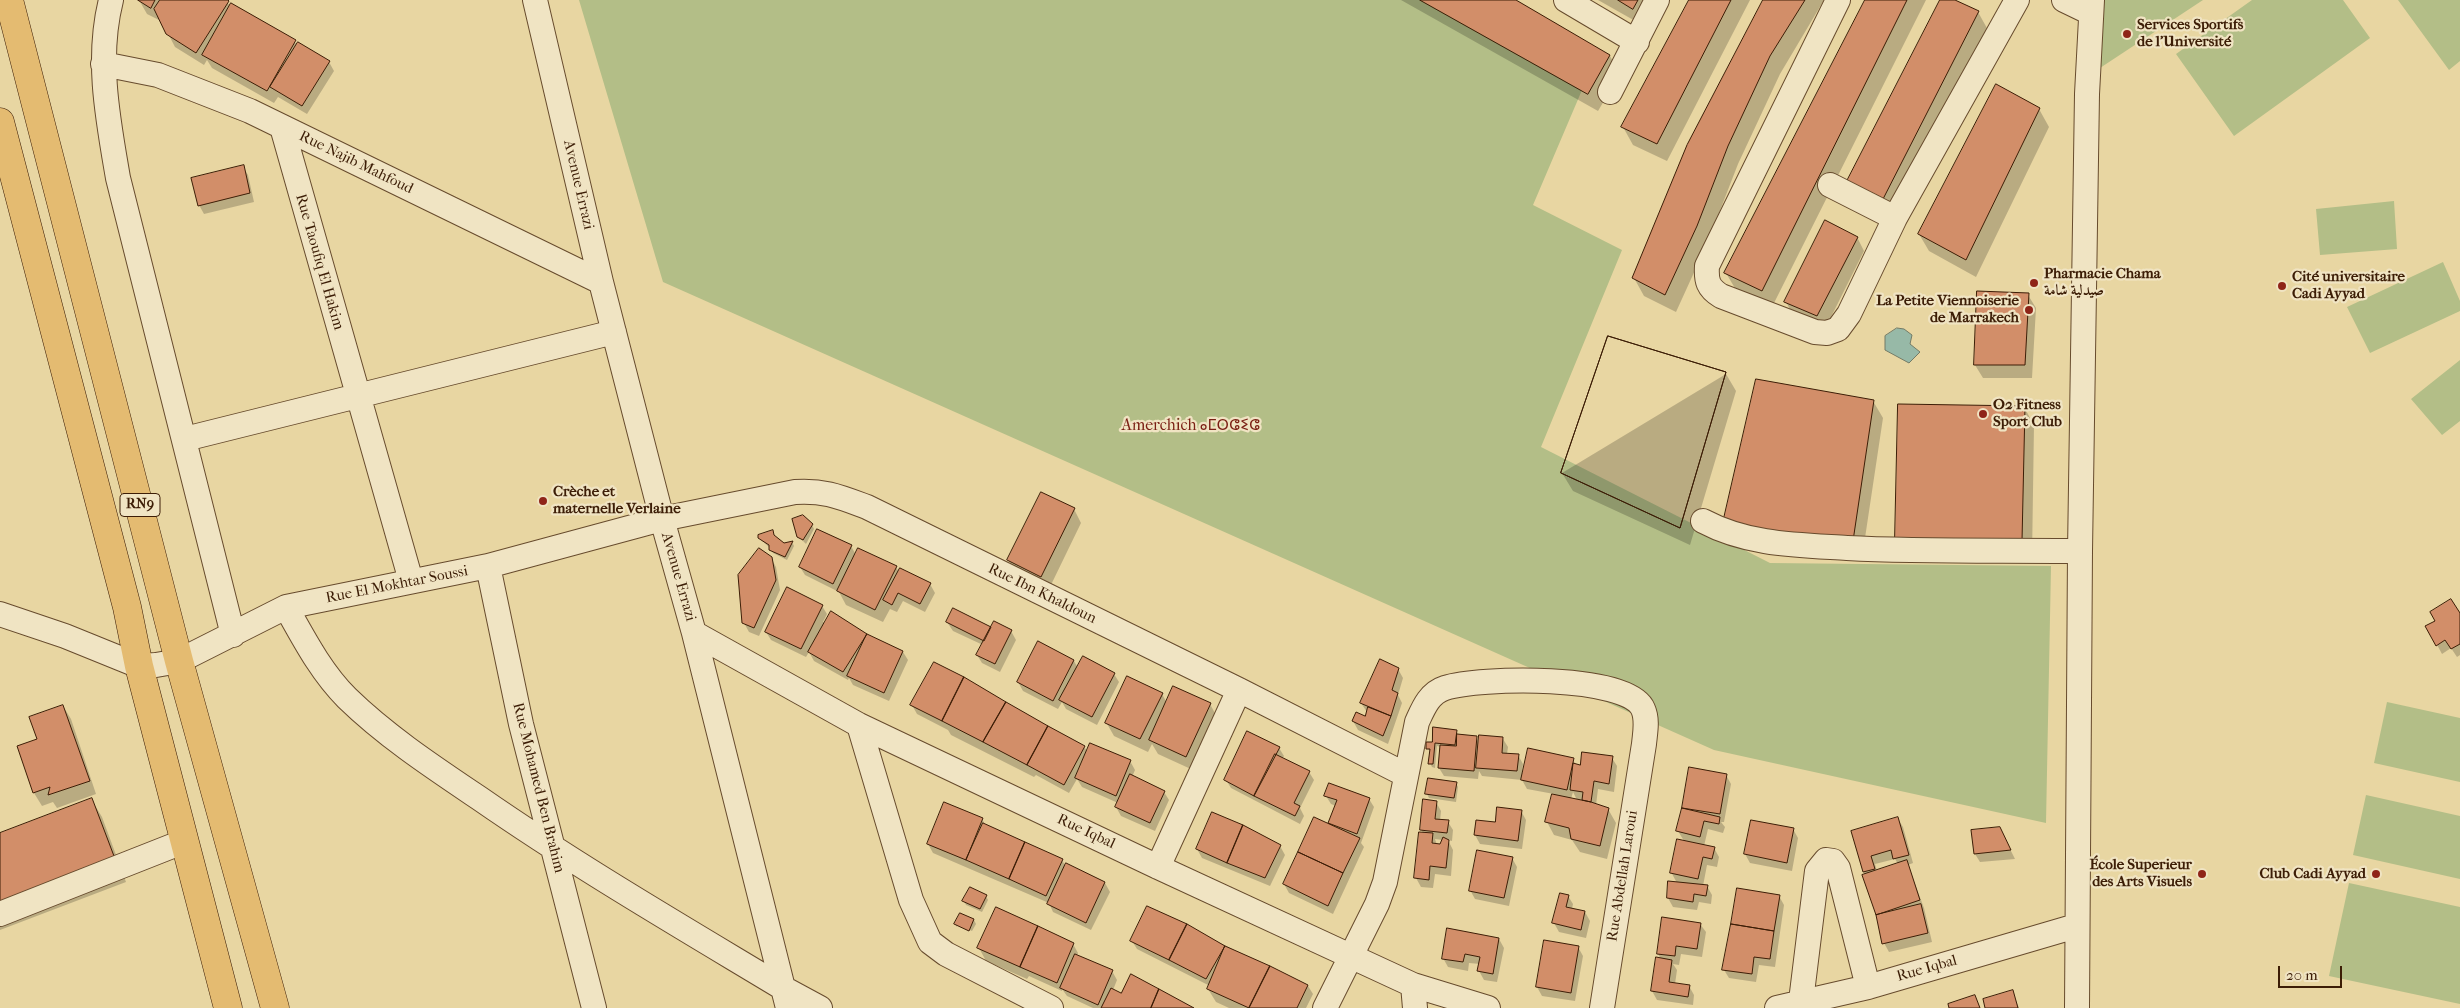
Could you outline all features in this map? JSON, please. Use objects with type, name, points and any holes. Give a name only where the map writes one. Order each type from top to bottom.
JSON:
[{"type":"main road","name":"RN9","points":[[9,0],[179,661],[275,1008]]},
{"type":"main road","name":"RN9","points":[[0,122],[7,181],[124,598],[139,666],[228,1008]]},
{"type":"street","points":[[111,0],[103,64],[109,126],[118,178],[233,635]]},
{"type":"street","name":"Avenue Errazi","points":[[535,0],[601,282],[662,519],[694,633],[786,998]]},
{"type":"street","points":[[1566,0],[1637,42]]},
{"type":"street","points":[[1610,92],[1657,0]]},
{"type":"street","points":[[1838,0],[1707,266],[1706,279],[1712,290],[1721,296],[1815,332],[1827,333],[1838,329],[1848,314],[1895,218],[2017,0]]},
{"type":"street","points":[[2064,0],[2091,6],[2087,94],[2080,551],[2076,1008]]},
{"type":"street","name":"Rue Najib Mahfoud","points":[[103,64],[136,69],[185,84],[282,126],[601,282]]},
{"type":"street","name":"Rue Taoufiq El Hakim","points":[[282,126],[357,397],[411,581]]},
{"type":"street","points":[[1830,184],[1895,218]]},
{"type":"street","points":[[185,439],[614,332]]},
{"type":"street","name":"Rue Ibn Khaldoun","points":[[662,519],[795,492],[830,493],[867,507],[1239,690],[1406,775]]},
{"type":"street","name":"Rue El Mokhtar Soussi","points":[[139,666],[179,661],[286,607],[488,566],[662,519]]},
{"type":"street","points":[[1703,521],[1721,530],[1741,536],[1794,545],[1888,550],[2080,551]]},
{"type":"street","name":"Rue Mohamed Ben Brahim","points":[[488,566],[520,724],[594,1008]]},
{"type":"street","points":[[286,607],[319,666],[346,697],[377,726],[553,849],[786,998],[820,1008]]},
{"type":"street","points":[[0,614],[65,636],[139,666]]},
{"type":"street","name":"Rue Iqbal","points":[[694,633],[859,725],[1413,985],[1488,1008]]},
{"type":"street","name":"Rue Abdellah Laroui","points":[[1325,1008],[1385,882],[1417,722],[1426,701],[1444,688],[1491,681],[1550,681],[1611,688],[1634,698],[1643,709],[1646,726],[1602,1008]]},
{"type":"street","points":[[1158,866],[1239,690]]},
{"type":"street","points":[[859,725],[910,900],[930,942],[946,954],[1051,1008]]},
{"type":"street","points":[[0,914],[185,841]]},
{"type":"street","points":[[1801,1001],[1817,871],[1826,860],[1833,861],[1838,868],[1868,987]]},
{"type":"street","name":"Rue Iqbal","points":[[1777,1008],[1868,987],[2076,926]]},
{"type":"street","points":[[1413,985],[1415,1008]]},
{"type":"green space","points":[[579,0],[1443,0],[1585,83],[1533,205],[1622,250],[1541,447],[1770,563],[2051,566],[2046,823],[1714,750],[663,282]]},
{"type":"green space","name":"Services Sportifs de l'Université","points":[[2104,0],[2203,0],[2100,68]]},
{"type":"green space","points":[[2252,0],[2343,0],[2370,38],[2234,136],[2176,54]]},
{"type":"green space","points":[[2398,0],[2460,0],[2460,61],[2449,70]]},
{"type":"green space","points":[[2394,201],[2397,249],[2320,255],[2316,209]]},
{"type":"green space","points":[[2443,262],[2460,301],[2460,311],[2370,353],[2347,307]]},
{"type":"green space","points":[[2460,360],[2460,421],[2442,435],[2411,399]]},
{"type":"green space","points":[[2387,702],[2460,718],[2460,782],[2374,763]]},
{"type":"green space","points":[[2366,795],[2460,816],[2460,879],[2353,855]]},
{"type":"green space","points":[[2349,883],[2460,907],[2460,1004],[2329,976]]},
{"type":"shaded area","points":[[1897,328],[1904,329],[1912,335],[1910,344],[1920,352],[1909,363],[1885,350],[1885,336]]},
{"type":"building","points":[[138,0],[155,0],[151,8]]},
{"type":"building","points":[[160,0],[229,1],[196,53],[166,34],[154,9]]},
{"type":"building","points":[[1420,0],[1516,0],[1610,55],[1588,94]]},
{"type":"building","points":[[1618,0],[1638,0],[1633,9]]},
{"type":"building","points":[[1689,0],[1731,0],[1657,144],[1621,127]]},
{"type":"building","points":[[1763,0],[1805,0],[1770,56],[1728,146],[1697,226],[1665,295],[1632,278],[1687,145]]},
{"type":"building","points":[[1865,0],[1907,0],[1762,291],[1724,273]]},
{"type":"building","points":[[1940,0],[1955,0],[1979,11],[1881,203],[1846,183]]},
{"type":"building","points":[[231,3],[296,40],[267,91],[202,55]]},
{"type":"building","points":[[298,42],[330,61],[302,106],[270,87]]},
{"type":"building","points":[[1996,84],[2040,108],[1966,260],[1918,234]]},
{"type":"building","points":[[244,165],[250,193],[198,206],[191,178]]},
{"type":"building","points":[[1825,220],[1858,237],[1817,316],[1784,302]]},
{"type":"building","points":[[1977,291],[2029,293],[2025,365],[1974,365]]},
{"type":"building","points":[[1608,336],[1726,372],[1680,528],[1561,473]]},
{"type":"building","points":[[1608,336],[1726,372],[1680,528],[1561,473]]},
{"type":"building","points":[[1756,379],[1874,400],[1853,541],[1722,527]]},
{"type":"building","points":[[1898,404],[2025,406],[2022,541],[1895,539]]},
{"type":"building","points":[[1041,492],[1075,508],[1041,577],[1007,560]]},
{"type":"building","points":[[803,515],[813,524],[803,540],[797,537],[792,519]]},
{"type":"building","points":[[817,529],[852,545],[833,584],[799,567]]},
{"type":"building","points":[[773,530],[774,535],[784,543],[793,541],[785,557],[769,550],[769,545],[758,538],[758,535]]},
{"type":"building","points":[[759,548],[772,557],[776,580],[754,628],[742,623],[738,575]]},
{"type":"building","points":[[858,548],[897,566],[875,610],[837,591]]},
{"type":"building","points":[[900,568],[931,583],[920,604],[898,593],[892,605],[883,600]]},
{"type":"building","points":[[787,587],[823,605],[801,649],[765,632]]},
{"type":"building","points":[[2451,599],[2460,613],[2460,644],[2451,649],[2445,640],[2436,646],[2425,626],[2435,621],[2430,612]]},
{"type":"building","points":[[953,608],[991,627],[984,641],[946,622]]},
{"type":"building","points":[[831,611],[867,634],[843,672],[808,652]]},
{"type":"building","points":[[994,621],[1012,630],[995,664],[976,655]]},
{"type":"building","points":[[867,634],[903,651],[884,693],[847,676]]},
{"type":"building","points":[[1038,641],[1074,660],[1053,701],[1017,682]]},
{"type":"building","points":[[1083,656],[1115,673],[1092,717],[1059,700]]},
{"type":"building","points":[[1380,659],[1399,668],[1392,690],[1398,693],[1391,716],[1360,703]]},
{"type":"building","points":[[934,662],[964,677],[942,721],[910,705]]},
{"type":"building","points":[[1127,676],[1163,693],[1140,739],[1105,723]]},
{"type":"building","points":[[964,677],[1006,702],[983,742],[942,721]]},
{"type":"building","points":[[1173,686],[1211,703],[1186,757],[1149,740]]},
{"type":"building","points":[[1006,702],[1048,726],[1027,765],[983,742]]},
{"type":"building","points":[[63,705],[90,781],[48,795],[50,787],[33,793],[17,746],[37,739],[29,717]]},
{"type":"building","points":[[1368,707],[1391,716],[1383,736],[1352,721],[1356,712],[1365,716]]},
{"type":"building","points":[[1048,726],[1085,746],[1064,785],[1027,765]]},
{"type":"building","points":[[1433,727],[1457,730],[1455,745],[1435,743],[1433,764],[1428,764],[1430,749],[1426,749],[1426,742],[1432,742]]},
{"type":"building","points":[[1247,731],[1280,747],[1254,796],[1224,780]]},
{"type":"building","points":[[1457,734],[1477,736],[1474,771],[1438,768],[1440,745],[1456,746]]},
{"type":"building","points":[[1479,735],[1503,737],[1502,753],[1519,754],[1517,771],[1476,768]]},
{"type":"building","points":[[1090,743],[1131,760],[1116,796],[1075,778]]},
{"type":"building","points":[[1528,748],[1574,758],[1567,790],[1521,780]]},
{"type":"building","points":[[1582,752],[1613,756],[1609,784],[1594,781],[1591,802],[1582,800],[1583,792],[1570,790],[1573,763],[1580,765]]},
{"type":"building","points":[[1275,754],[1310,771],[1294,803],[1300,806],[1295,816],[1254,796]]},
{"type":"building","points":[[1689,767],[1727,774],[1720,814],[1682,808]]},
{"type":"building","points":[[1130,774],[1165,791],[1150,823],[1115,807]]},
{"type":"building","points":[[1428,778],[1457,782],[1454,798],[1425,794]]},
{"type":"building","points":[[1329,783],[1370,798],[1357,834],[1328,823],[1337,800],[1324,796]]},
{"type":"building","points":[[1552,794],[1591,802],[1609,808],[1600,846],[1571,839],[1569,828],[1545,822]]},
{"type":"building","points":[[92,798],[117,864],[0,909],[0,833]]},
{"type":"building","points":[[1423,799],[1437,801],[1435,819],[1449,820],[1447,833],[1420,830]]},
{"type":"building","points":[[944,802],[983,818],[966,860],[927,844]]},
{"type":"building","points":[[1497,807],[1522,810],[1518,841],[1474,835],[1476,820],[1495,822]]},
{"type":"building","points":[[1682,808],[1720,817],[1719,824],[1704,821],[1700,837],[1676,831]]},
{"type":"building","points":[[1212,812],[1243,825],[1227,863],[1196,849]]},
{"type":"building","points":[[1314,817],[1360,838],[1343,873],[1298,852]]},
{"type":"building","points":[[1898,817],[1909,855],[1893,859],[1891,850],[1871,856],[1875,869],[1863,872],[1851,831]]},
{"type":"building","points":[[1751,820],[1794,828],[1787,863],[1744,854]]},
{"type":"building","points":[[983,823],[1025,842],[1009,879],[966,860]]},
{"type":"building","points":[[1243,825],[1281,845],[1265,878],[1227,863]]},
{"type":"building","points":[[2000,827],[2011,850],[1974,854],[1971,830]]},
{"type":"building","points":[[1419,832],[1433,833],[1432,843],[1440,844],[1443,837],[1449,840],[1446,868],[1430,866],[1429,880],[1414,878]]},
{"type":"building","points":[[1677,839],[1715,847],[1712,859],[1703,857],[1698,879],[1670,873]]},
{"type":"building","points":[[1025,842],[1063,859],[1046,896],[1009,879]]},
{"type":"building","points":[[1477,850],[1513,857],[1504,898],[1469,891]]},
{"type":"building","points":[[1298,852],[1343,873],[1328,906],[1283,884]]},
{"type":"building","points":[[1907,860],[1920,900],[1876,915],[1862,875]]},
{"type":"building","points":[[1066,863],[1105,882],[1086,923],[1047,904]]},
{"type":"building","points":[[1668,881],[1708,885],[1706,896],[1694,894],[1693,902],[1667,898]]},
{"type":"building","points":[[970,887],[987,895],[980,909],[962,901]]},
{"type":"building","points":[[1737,888],[1780,895],[1774,931],[1731,924]]},
{"type":"building","points":[[1560,893],[1569,895],[1566,907],[1585,911],[1581,930],[1552,923]]},
{"type":"building","points":[[1921,904],[1928,933],[1882,944],[1876,915]]},
{"type":"building","points":[[1147,906],[1187,924],[1169,960],[1130,941]]},
{"type":"building","points":[[996,907],[1038,926],[1020,967],[977,948]]},
{"type":"building","points":[[960,913],[974,919],[969,931],[954,924]]},
{"type":"building","points":[[1662,917],[1701,923],[1697,949],[1676,946],[1675,956],[1657,954]]},
{"type":"building","points":[[1187,924],[1225,946],[1206,979],[1169,960]]},
{"type":"building","points":[[1731,924],[1774,931],[1770,959],[1754,957],[1752,974],[1722,970]]},
{"type":"building","points":[[1038,926],[1074,943],[1057,983],[1020,967]]},
{"type":"building","points":[[1447,928],[1499,938],[1493,974],[1477,971],[1480,957],[1465,954],[1463,962],[1442,959]]},
{"type":"building","points":[[1544,940],[1579,946],[1571,993],[1536,987]]},
{"type":"building","points":[[1225,946],[1270,966],[1249,1008],[1207,989]]},
{"type":"building","points":[[1075,954],[1113,970],[1098,1005],[1060,988]]},
{"type":"building","points":[[1656,957],[1672,960],[1669,982],[1690,985],[1688,997],[1651,991]]},
{"type":"building","points":[[1270,966],[1308,985],[1297,1008],[1249,1008]]},
{"type":"building","points":[[1131,974],[1159,989],[1151,1008],[1101,1008],[1111,988],[1121,993]]},
{"type":"building","points":[[1159,989],[1194,1008],[1151,1008]]},
{"type":"building","points":[[2013,990],[2018,1008],[1985,1008],[1983,999]]},
{"type":"building","points":[[1975,995],[1980,1008],[1949,1008],[1948,1004]]},
{"type":"place","name":"Services Sportifs de l'Université","points":[[2127,34]]},
{"type":"place","name":"Pharmacie Chama صيدلية شامة","points":[[2034,283]]},
{"type":"place","name":"Cité universitaire Cadi Ayyad","points":[[2282,286]]},
{"type":"place","name":"La Petite Viennoiserie de Marrakech","points":[[2029,310]]},
{"type":"place","name":"O2 Fitness Sport Club","points":[[1983,414]]},
{"type":"place","name":"Crèche et maternelle Verlaine","points":[[543,501]]},
{"type":"place","name":"École Superieur des Arts Visuels","points":[[2202,874]]},
{"type":"place","name":"Club Cadi Ayyad","points":[[2376,874]]},
{"type":"district","name":"Amerchich ⴰⵎⵔⵛⵉⵛ","points":[[1191,426]]}]
